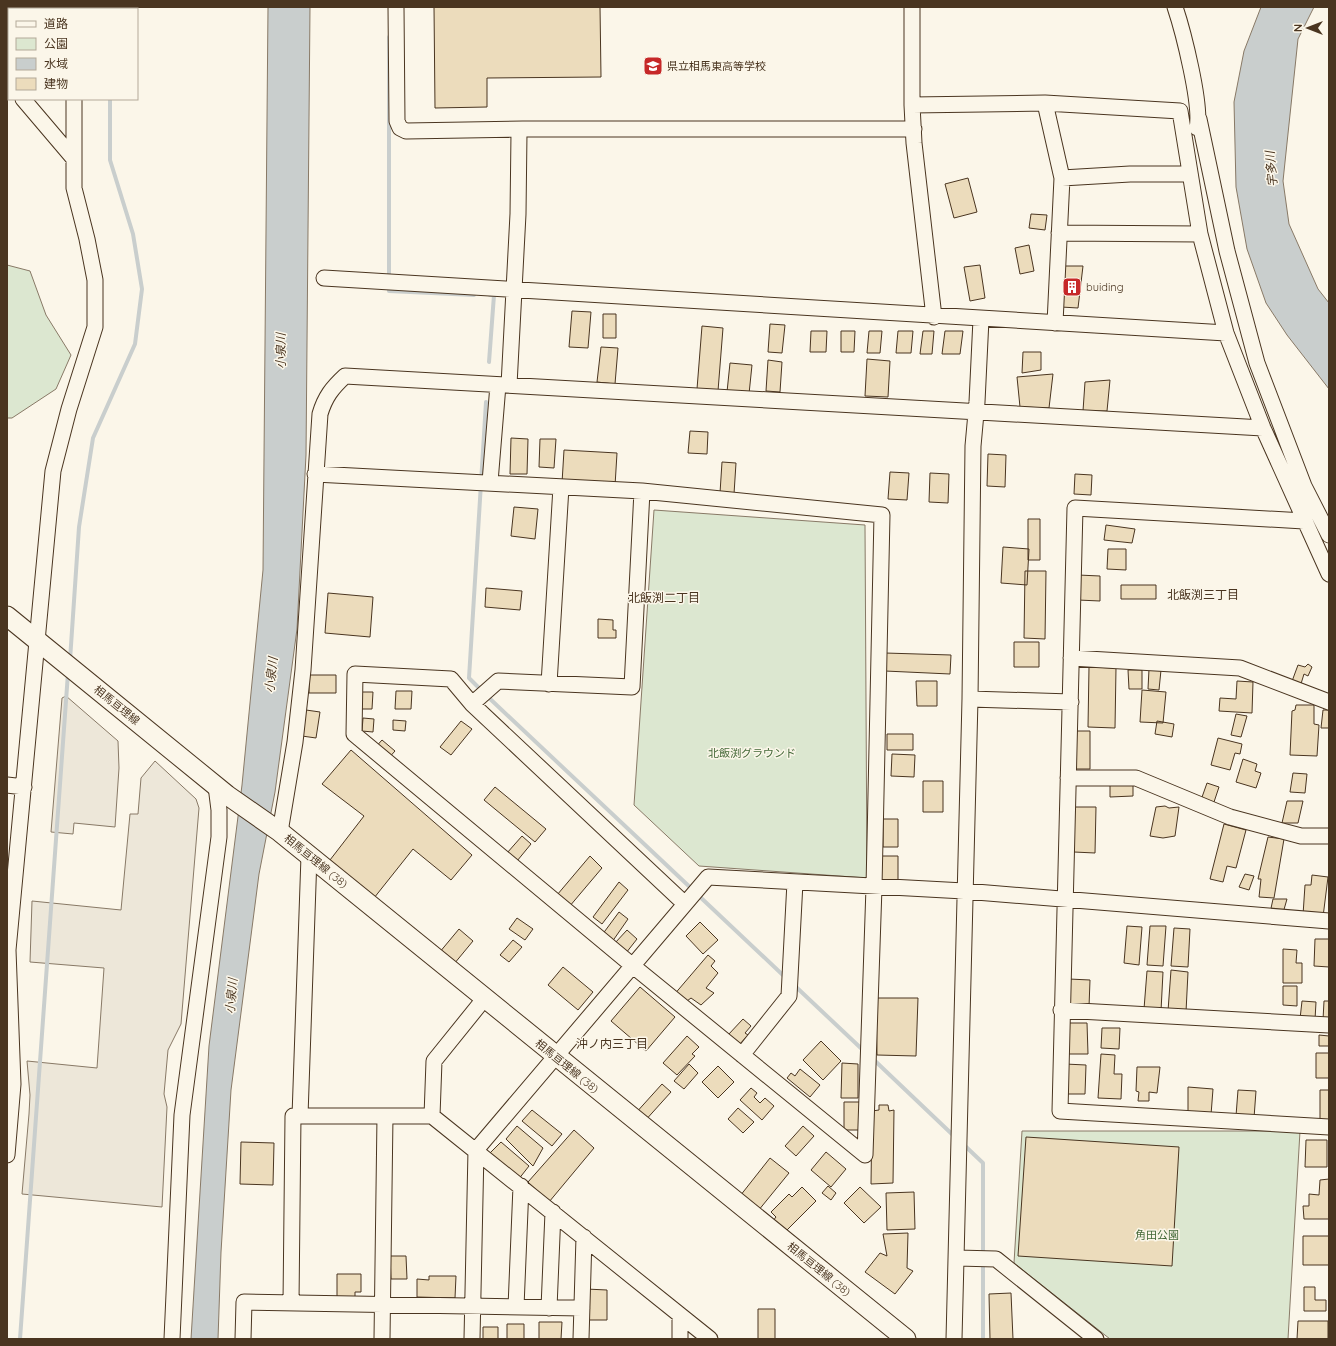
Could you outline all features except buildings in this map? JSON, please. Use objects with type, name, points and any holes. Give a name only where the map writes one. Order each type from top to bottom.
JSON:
[{"type":"main road","name":"相馬亘理線","points":[[7,616],[222,790]]},
{"type":"main road","name":"相馬亘理線 (38)","points":[[222,790],[277,829],[484,999],[906,1339]]},
{"type":"street","points":[[396,7],[396,120],[400,128],[406,131],[523,129],[914,129]]},
{"type":"street","points":[[912,7],[912,105],[934,316]]},
{"type":"street","points":[[1175,7],[1192,80],[1227,252],[1257,363],[1304,486],[1329,535]]},
{"type":"street","points":[[25,100],[74,159]]},
{"type":"street","points":[[7,1155],[9,1097],[8,950],[54,471],[69,409],[95,328],[95,280],[88,239],[74,188],[74,100]]},
{"type":"street","points":[[912,105],[1045,104],[1180,111],[1200,234],[1225,327],[1263,428],[1329,574]]},
{"type":"street","points":[[1045,104],[1062,178],[1055,323]]},
{"type":"street","points":[[1186,150],[1195,138],[1199,119]]},
{"type":"street","points":[[484,482],[503,385],[514,289],[518,214],[519,133],[523,129]]},
{"type":"street","points":[[1062,178],[1130,174],[1190,174]]},
{"type":"street","points":[[1059,233],[1200,234]]},
{"type":"street","points":[[324,278],[981,319],[1055,323],[1225,327],[1250,338]]},
{"type":"street","points":[[954,1339],[970,699],[973,446],[981,319]]},
{"type":"street","points":[[1244,378],[1250,338]]},
{"type":"street","points":[[277,829],[295,742],[303,670],[320,414],[325,397],[333,386],[345,376],[1263,428]]},
{"type":"street","points":[[315,474],[484,482],[561,488],[642,491],[882,515],[874,887],[865,1155],[633,966],[354,734],[355,674],[451,679],[688,901]]},
{"type":"street","points":[[549,684],[561,488]]},
{"type":"street","points":[[474,702],[498,681],[632,687],[642,491]]},
{"type":"street","points":[[1304,521],[1075,508],[1066,899],[1061,1010],[1060,1111],[1329,1126]]},
{"type":"street","points":[[1071,658],[1240,668],[1329,702]]},
{"type":"street","points":[[970,699],[1070,702]]},
{"type":"street","points":[[1068,778],[1136,778],[1230,816],[1301,836],[1329,836]]},
{"type":"street","points":[[7,785],[24,787]]},
{"type":"street","points":[[172,1339],[182,1116],[219,837],[219,810],[222,790]]},
{"type":"street","points":[[300,1116],[309,856]]},
{"type":"street","points":[[472,1339],[476,1150],[708,876],[874,887],[964,891],[1329,921]]},
{"type":"street","points":[[742,1055],[789,996],[795,882]]},
{"type":"street","points":[[432,1116],[434,1061],[484,999]]},
{"type":"street","points":[[1061,1010],[1329,1025]]},
{"type":"street","points":[[291,1303],[293,1116],[432,1116],[710,1339]]},
{"type":"street","points":[[382,1339],[385,1116]]},
{"type":"street","points":[[516,1307],[521,1186]]},
{"type":"street","points":[[549,1308],[553,1212]]},
{"type":"street","points":[[581,1339],[584,1237]]},
{"type":"street","points":[[956,1258],[996,1259],[1096,1339]]},
{"type":"street","points":[[243,1339],[244,1302],[582,1308]]},
{"type":"street","points":[[680,1315],[680,1339]]},
{"type":"green space","points":[[7,265],[30,271],[46,315],[71,355],[56,389],[12,418],[7,418]]},
{"type":"green space","name":"北飯渕グラウンド","points":[[654,510],[865,525],[867,878],[699,866],[634,805]]},
{"type":"green space","name":"角田公園","points":[[1022,1131],[1300,1131],[1288,1339],[1110,1339],[1014,1263]]},
{"type":"shaded area","points":[[66,696],[118,741],[119,768],[115,827],[74,823],[73,834],[51,832],[62,698]]},
{"type":"shaded area","points":[[155,761],[196,799],[199,808],[181,1024],[168,1050],[164,1094],[167,1107],[162,1207],[22,1194],[30,1095],[27,1061],[97,1068],[104,968],[30,962],[32,901],[121,910],[130,814],[138,814],[141,778]]},
{"type":"water","name":"小泉川","points":[[268,7],[310,7],[306,455],[297,629],[275,792],[259,874],[231,1090],[221,1252],[218,1339],[191,1339],[209,1046],[242,785],[263,570]]},
{"type":"water","name":"宇多川","points":[[1261,7],[1314,7],[1298,39],[1283,181],[1289,224],[1318,289],[1329,303],[1329,389],[1287,335],[1266,303],[1247,249],[1236,187],[1234,102],[1244,51]]},
{"type":"waterway","points":[[389,37],[389,291],[474,295]]},
{"type":"waterway","points":[[70,660],[79,527],[93,438],[135,344],[142,289],[133,234],[110,160],[110,100]]},
{"type":"waterway","points":[[489,362],[494,295],[490,295]]},
{"type":"waterway","points":[[482,691],[469,678],[486,402]]},
{"type":"waterway","points":[[20,1339],[68,673]]},
{"type":"waterway","points":[[487,696],[693,890]]},
{"type":"waterway","points":[[698,895],[786,978]]},
{"type":"waterway","points":[[794,985],[865,1052]]},
{"type":"waterway","points":[[873,1059],[955,1137]]},
{"type":"waterway","points":[[963,1144],[983,1163],[983,1339]]},
{"type":"place","name":"県立相馬東高等学校","points":[[653,66]]},
{"type":"place","name":"buiding","points":[[1072,287]]},
{"type":"district","name":"北飯渕三丁目","points":[[1203,594]]},
{"type":"district","name":"北飯渕二丁目","points":[[664,597]]},
{"type":"district","name":"沖ノ内三丁目","points":[[612,1043]]}]
